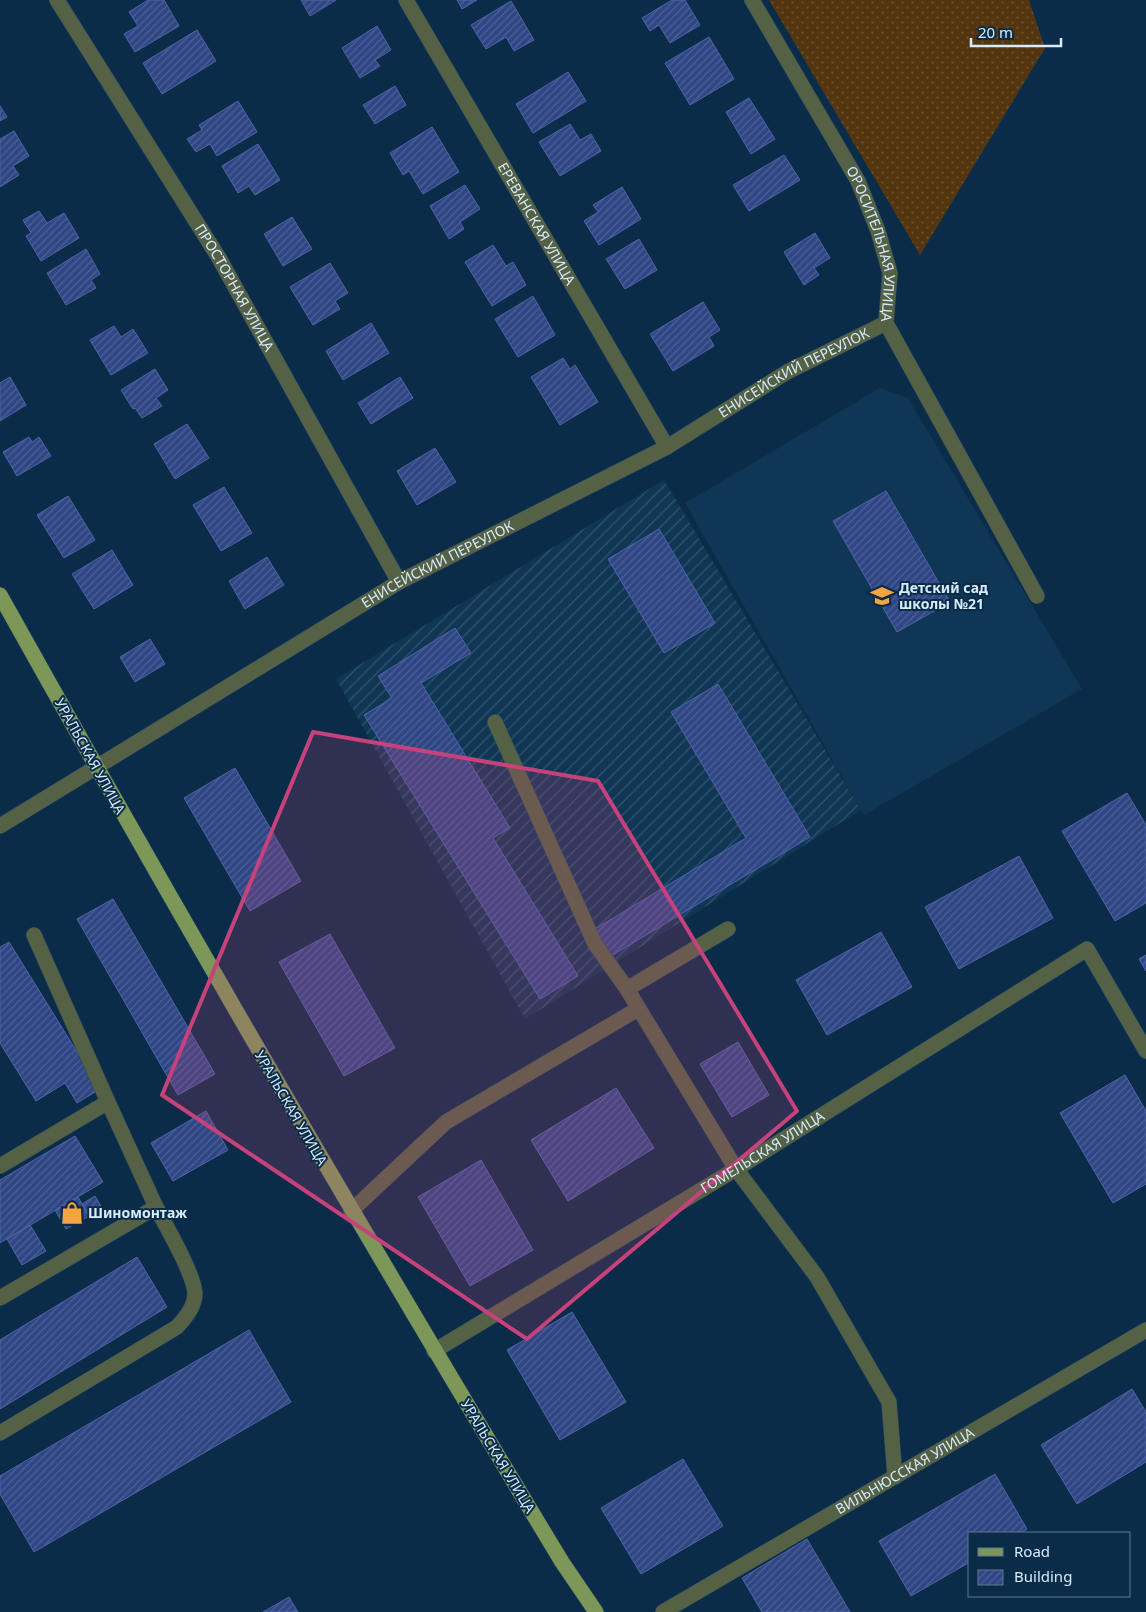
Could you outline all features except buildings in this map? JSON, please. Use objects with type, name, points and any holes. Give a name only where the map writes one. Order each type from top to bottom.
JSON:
[{"type":"main road","name":"УРАЛЬСКАЯ УЛИЦА","points":[[0,595],[95,766],[351,1211],[562,1562],[596,1612]]},
{"type":"street","name":"ПРОСТОРНАЯ УЛИЦА","points":[[57,0],[219,258],[399,582]]},
{"type":"street","name":"ЕРЕВАНСКАЯ УЛИЦА","points":[[406,0],[667,447]]},
{"type":"street","name":"ОРОСИТЕЛЬНАЯ УЛИЦА","points":[[752,0],[858,181],[878,231],[890,273],[886,323],[1037,596]]},
{"type":"street","name":"ЕНИСЕЙСКИЙ ПЕРЕУЛОК","points":[[0,826],[95,766],[399,582],[667,447],[787,372],[886,323]]},
{"type":"street","points":[[495,722],[595,944],[627,989],[736,1168],[817,1277],[889,1402],[895,1476]]},
{"type":"street","points":[[627,989],[728,929]]},
{"type":"street","points":[[0,1433],[177,1327],[190,1313],[195,1295],[191,1279],[108,1102],[34,935]]},
{"type":"street","name":"ГОМЕЛЬСКАЯ УЛИЦА","points":[[434,1351],[736,1168],[1088,949],[1146,1052]]},
{"type":"street","points":[[351,1211],[446,1122],[638,1009]]},
{"type":"street","points":[[0,1166],[108,1102]]},
{"type":"street","points":[[0,1298],[156,1207]]},
{"type":"street","name":"ВИЛЬНЮССКАЯ УЛИЦА","points":[[663,1612],[1146,1330]]},
{"type":"highlighted area","points":[[313,732],[598,781],[797,1111],[527,1339],[162,1095]]},
{"type":"shaded area","points":[[769,0],[1029,0],[1045,48],[920,255]]},
{"type":"shaded area","name":"Детский сад школы №21","points":[[880,388],[908,398],[1082,689],[864,815],[685,503]]},
{"type":"shaded area","points":[[664,480],[861,810],[525,1019],[336,679]]},
{"type":"place","name":"Детский сад школы №21","points":[[882,596]]},
{"type":"place","name":"Шиномонтаж","points":[[72,1213]]}]
